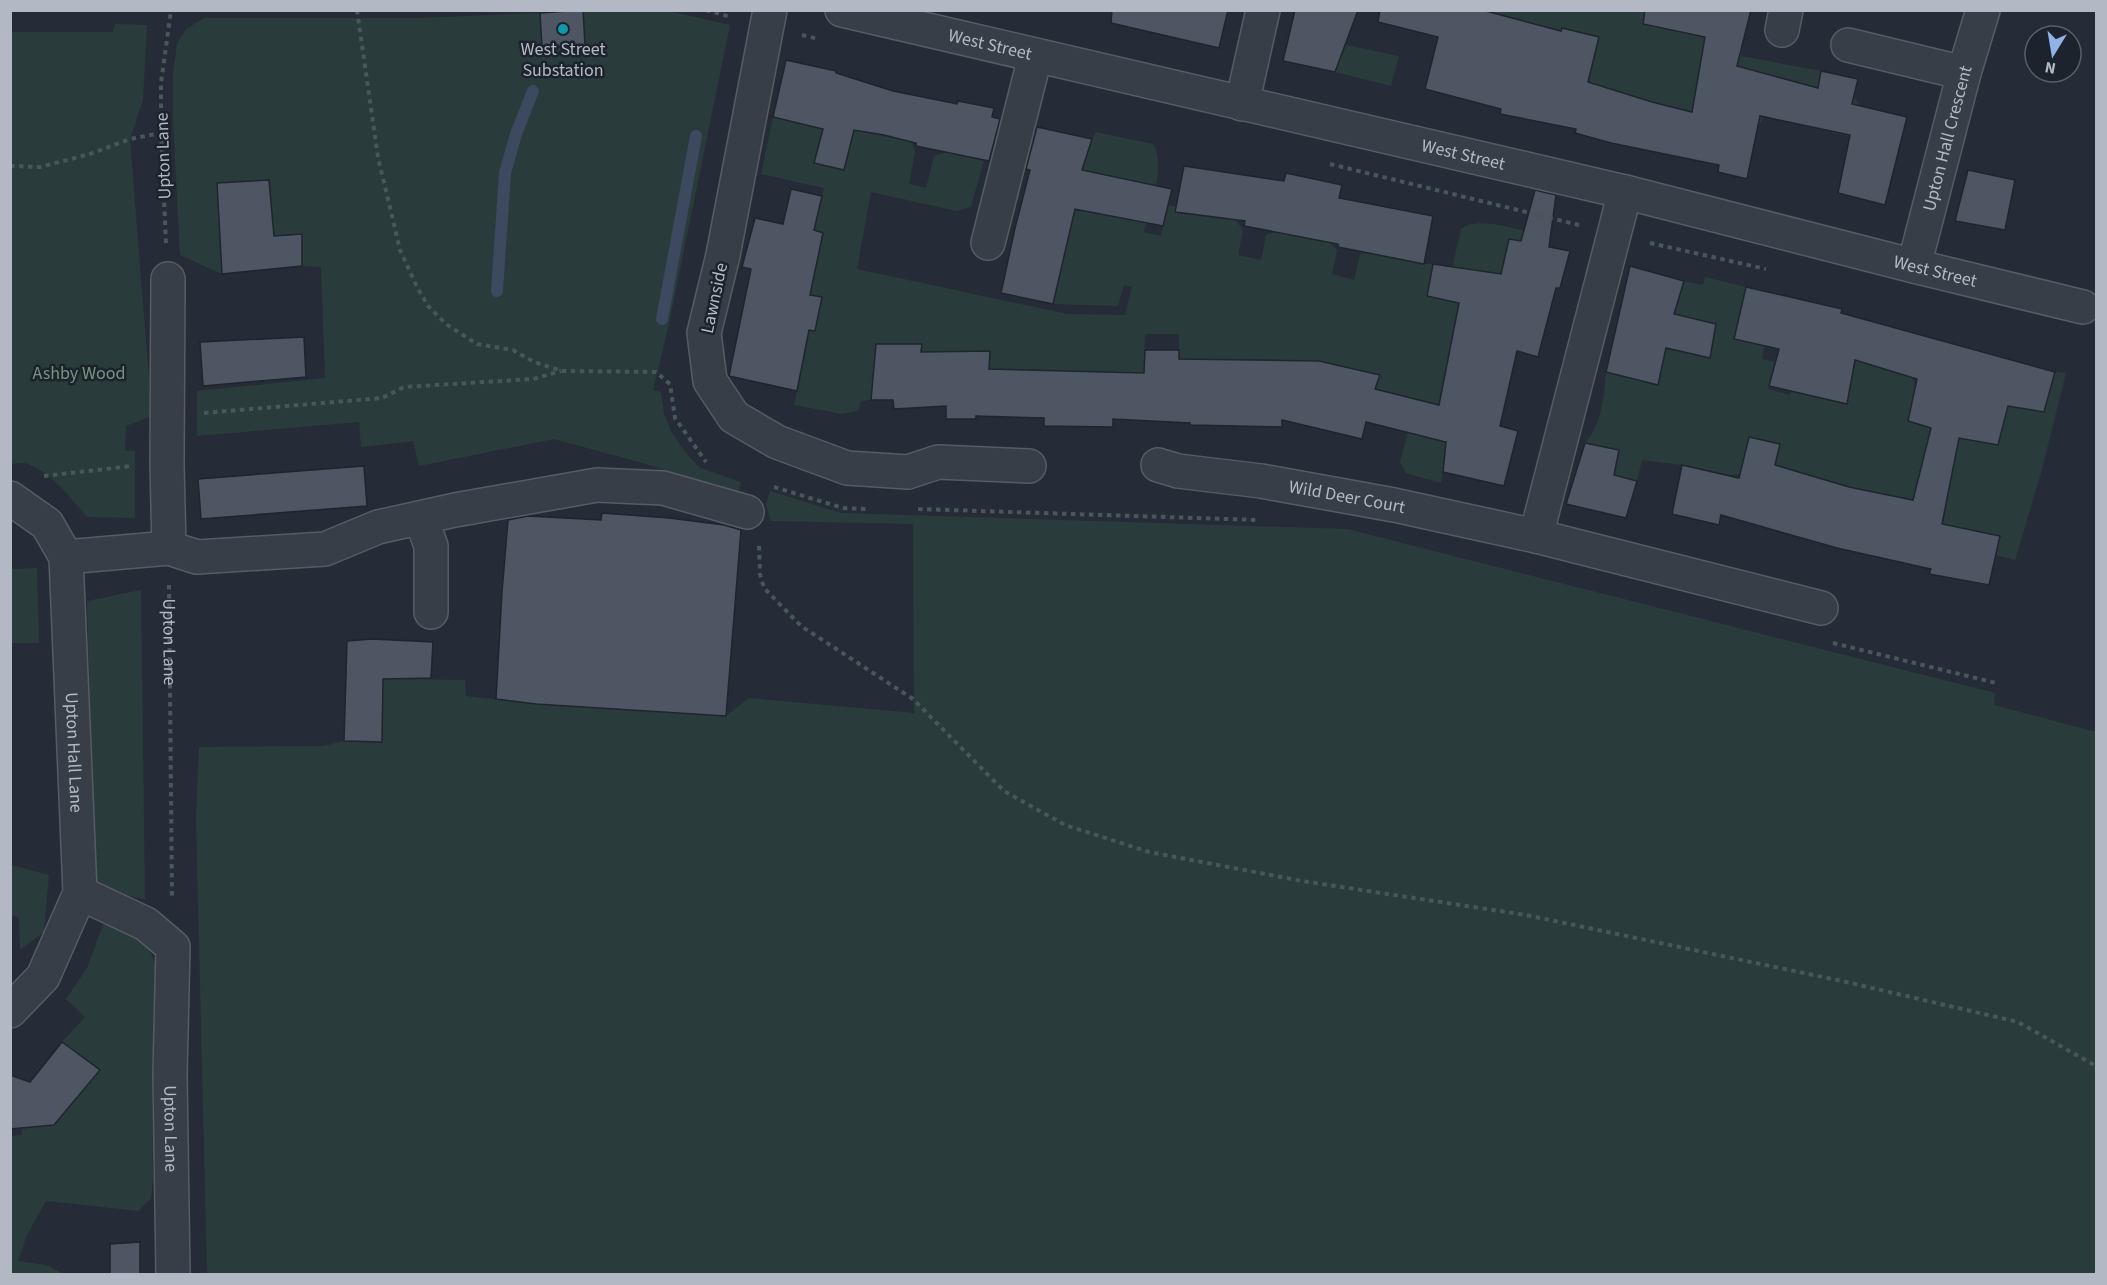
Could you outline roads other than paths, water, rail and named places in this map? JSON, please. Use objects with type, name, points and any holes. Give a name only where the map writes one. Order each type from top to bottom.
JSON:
[{"type":"street","name":"West Street","points":[[842,10],[1035,57],[1625,192],[2083,307]]},
{"type":"street","points":[[1242,104],[1263,10]]},
{"type":"street","name":"Upton Hall Crescent","points":[[1914,266],[1964,73],[1983,10]]},
{"type":"street","name":"Lawnside","points":[[768,18],[723,255],[704,333],[710,381],[734,417],[777,442],[847,468],[908,472],[938,462],[1029,466]]},
{"type":"street","points":[[1848,45],[1964,73]]},
{"type":"street","points":[[987,243],[1035,57]]},
{"type":"street","points":[[1536,536],[1625,192]]},
{"type":"street","points":[[168,279],[169,548]]},
{"type":"street","name":"Wild Deer Court","points":[[1158,465],[1178,471],[1261,482],[1394,505],[1536,536],[1821,608]]},
{"type":"street","points":[[66,557],[169,548],[197,557],[326,549],[378,527],[455,510],[597,485],[663,488],[747,512]]},
{"type":"street","name":"Upton Hall Lane","points":[[10,498],[47,524],[66,557],[80,893],[43,977],[10,1011]]},
{"type":"street","points":[[421,518],[431,546],[431,612]]},
{"type":"street","name":"Upton Lane","points":[[80,893],[146,924],[173,947],[171,1074],[173,1275]]},
{"type":"waterway","points":[[497,291],[505,173],[516,134],[533,91]]},
{"type":"waterway","points":[[662,319],[696,136]]},
{"type":"place","name":"West Street Substation","points":[[563,29]]},
{"type":"park label","name":"Ashby Wood","points":[[79,373]]}]
